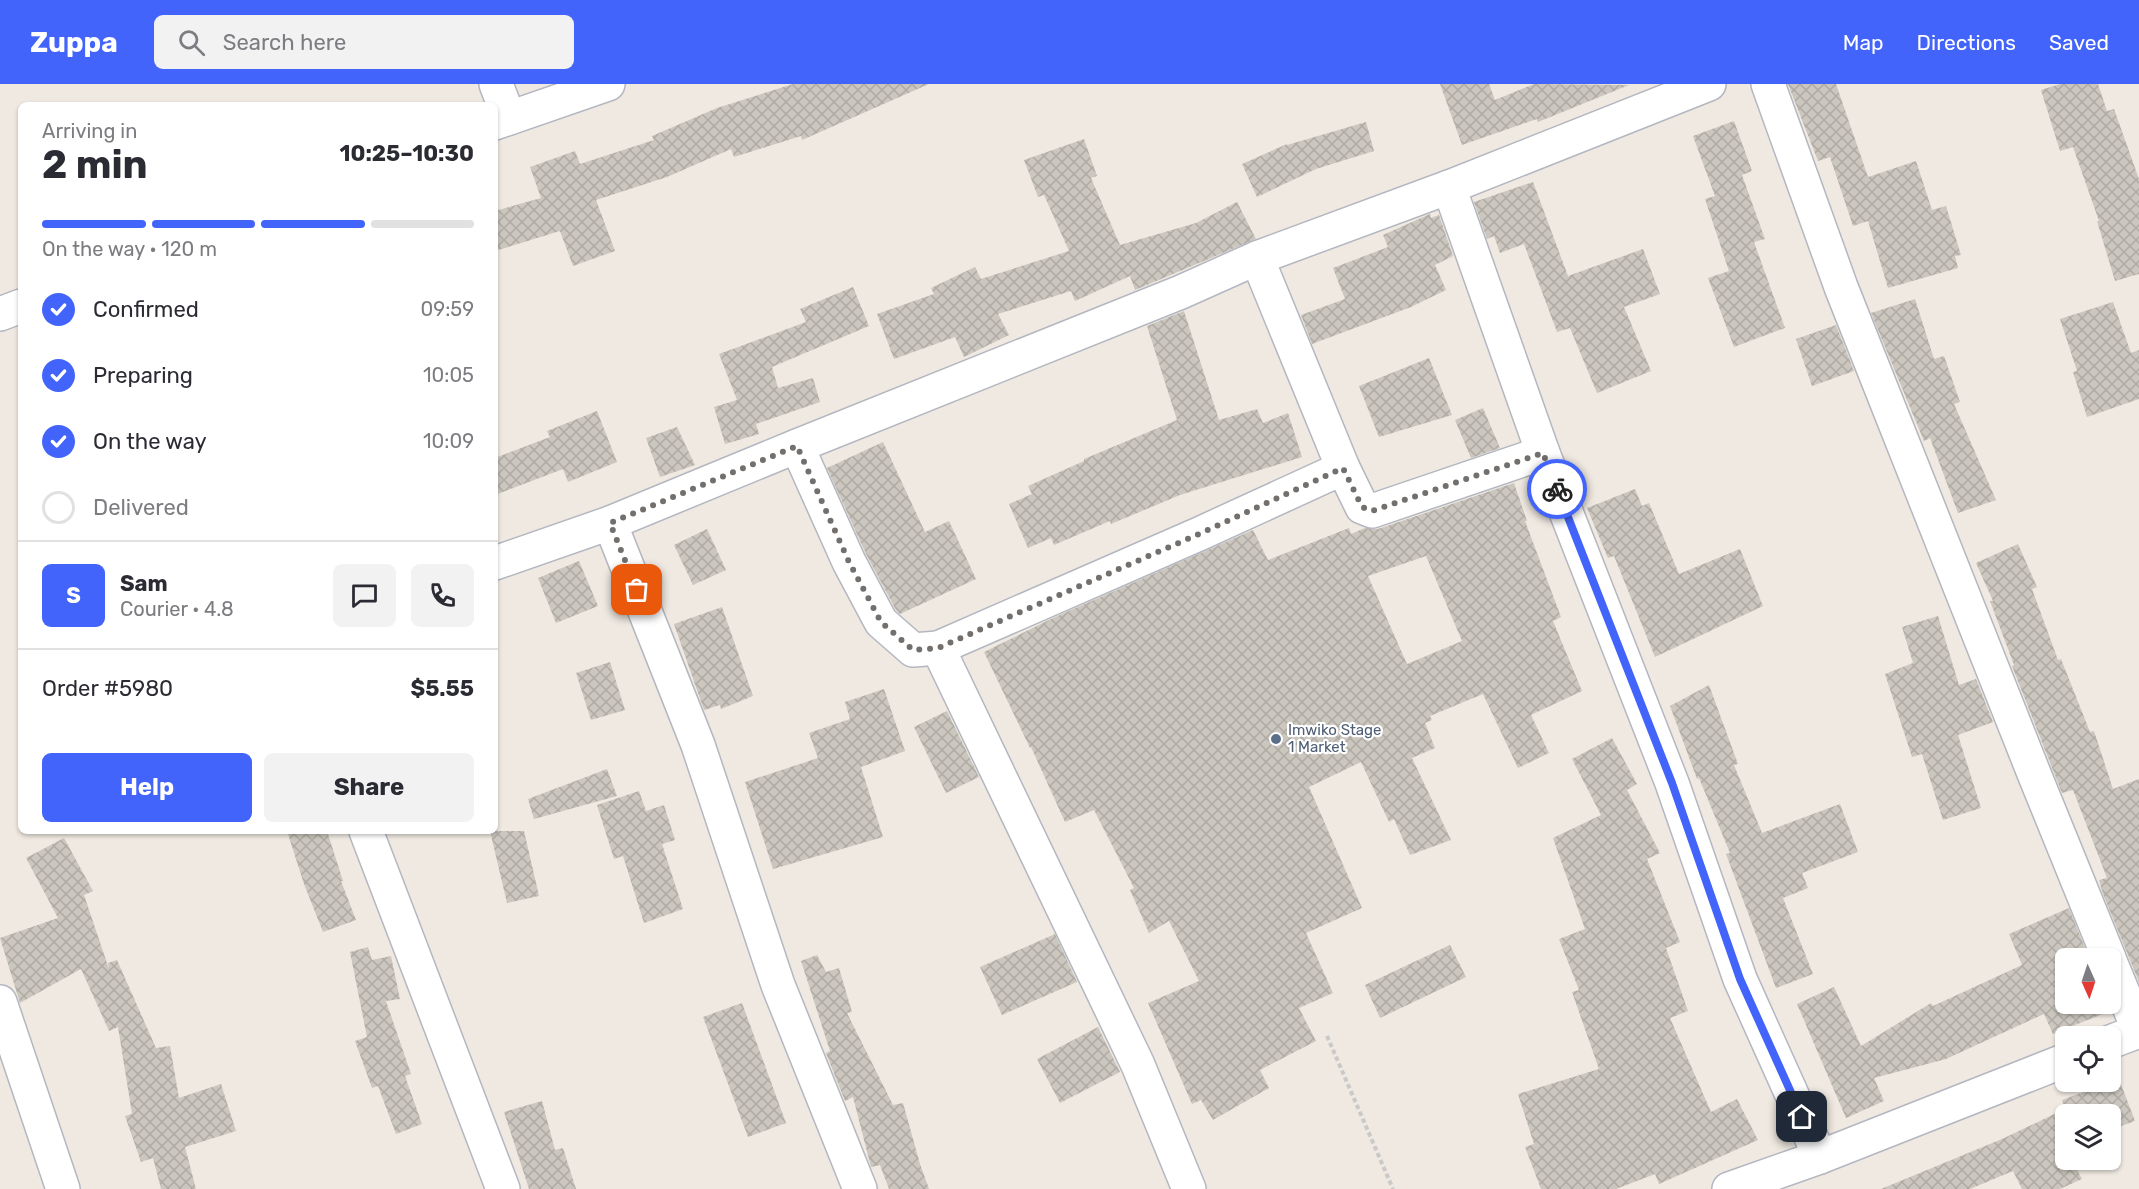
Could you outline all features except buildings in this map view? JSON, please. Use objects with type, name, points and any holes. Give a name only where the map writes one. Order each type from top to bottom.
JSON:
[{"type":"street","points":[[496,84],[502,121],[608,84]]},
{"type":"street","points":[[498,562],[610,523],[1181,292],[1257,258],[1449,187],[1709,84]]},
{"type":"street","points":[[1768,84],[1842,287],[2105,948]]},
{"type":"street","points":[[1449,187],[1543,453],[1672,783],[1740,979],[1820,1157]]},
{"type":"street","points":[[1257,258],[1343,468],[1362,507],[1372,511],[1543,453]]},
{"type":"street","points":[[0,314],[18,307]]},
{"type":"street","points":[[797,446],[849,562],[881,622],[913,650],[938,648],[1343,468]]},
{"type":"street","points":[[610,523],[698,745],[778,985],[860,1189]]},
{"type":"street","points":[[938,648],[1138,1065],[1189,1189]]},
{"type":"street","points":[[367,834],[503,1189]]},
{"type":"street","points":[[2121,987],[2139,1031],[2121,1038]]},
{"type":"street","points":[[0,1002],[63,1189]]},
{"type":"street","points":[[1729,1189],[1820,1157],[2055,1064]]},
{"type":"path","points":[[1327,1036],[1393,1189]]},
{"type":"way so far","points":[[637,590],[610,523],[797,446],[849,562],[881,622],[913,650],[938,648],[1199,534],[1343,468],[1362,507],[1372,511],[1543,453],[1557,489]]},
{"type":"place","name":"Imwiko Stage 1 Market","points":[[1276,739]]},
{"type":"route","points":[[1557,489],[1672,783],[1740,979],[1802,1117]]}]
